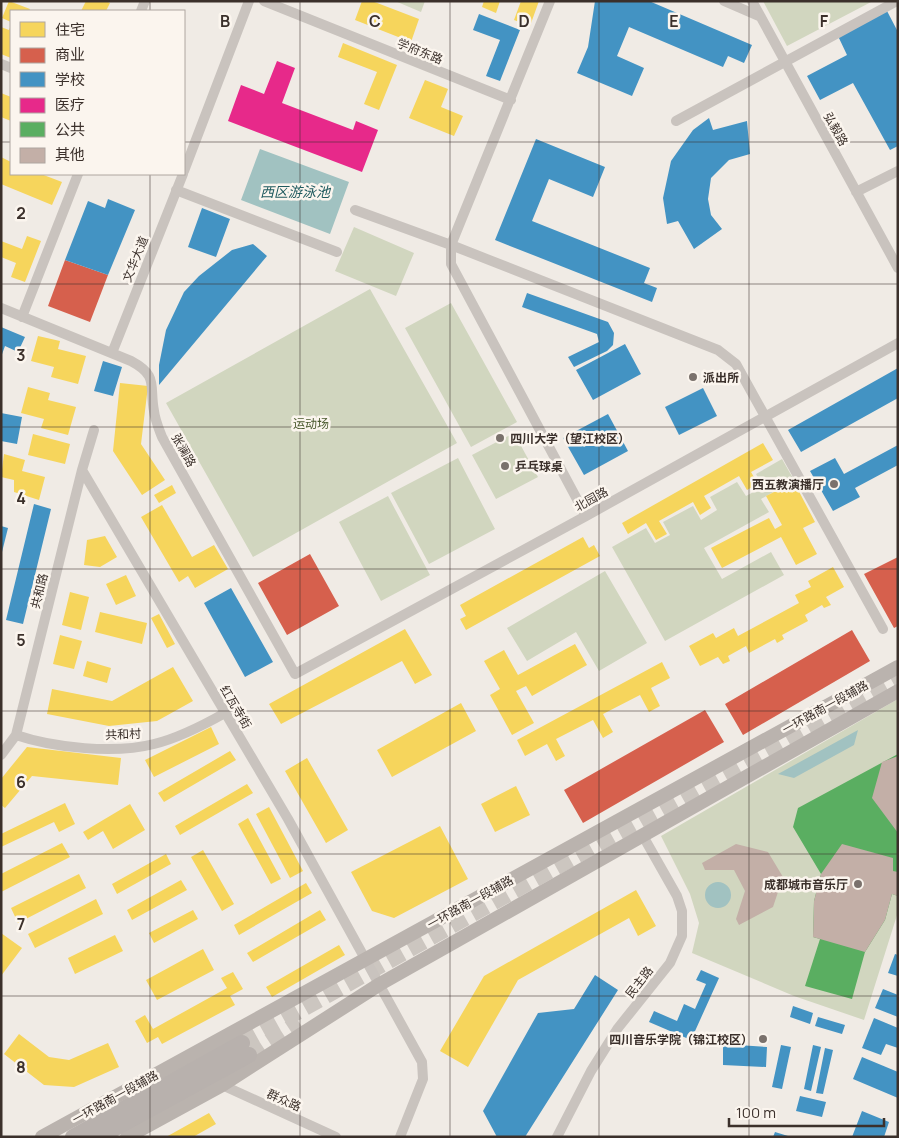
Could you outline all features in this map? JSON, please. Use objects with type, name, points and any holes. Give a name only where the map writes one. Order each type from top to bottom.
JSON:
[{"type":"main road","name":"一环路南一段辅路","points":[[42,1137],[898,668]]},
{"type":"main road","name":"一环路南一段辅路","points":[[126,1137],[222,1085],[380,984],[898,691]]},
{"type":"main road","points":[[73,1137],[245,1049],[100,1137]]},
{"type":"street","name":"文华大道","points":[[185,167],[249,1]]},
{"type":"street","name":"学府东路","points":[[264,1],[511,100]]},
{"type":"street","points":[[550,1],[451,245],[451,264],[586,516]]},
{"type":"street","points":[[724,1],[761,17]]},
{"type":"street","name":"弘毅路","points":[[752,1],[898,268]]},
{"type":"street","points":[[676,121],[897,1]]},
{"type":"street","points":[[856,192],[898,171]]},
{"type":"street","points":[[22,317],[78,175]]},
{"type":"street","name":"文华大道","points":[[112,352],[182,175]]},
{"type":"street","points":[[176,190],[337,252]]},
{"type":"street","points":[[355,210],[451,245],[718,350],[736,364],[883,629]]},
{"type":"street","name":"张澜路","points":[[1,308],[112,352],[131,361],[149,374],[153,381],[153,410],[162,437],[295,674]]},
{"type":"street","name":"北园路","points":[[295,674],[586,516],[898,343]]},
{"type":"street","name":"共和路","points":[[1,755],[16,736],[82,470],[94,430]]},
{"type":"street","name":"红瓦寺街","points":[[82,470],[288,819],[422,1062],[423,1079],[400,1137]]},
{"type":"street","name":"共和村","points":[[16,736],[48,744],[129,748],[154,744],[178,736],[225,713]]},
{"type":"street","name":"民主路","points":[[557,1137],[591,1071],[618,1028],[670,963],[682,936],[682,912],[676,896],[643,836]]},
{"type":"street","name":"群众路","points":[[222,1085],[336,1137]]},
{"type":"green space","points":[[395,1],[425,1],[421,12]]},
{"type":"green space","points":[[763,1],[873,1],[787,46]]},
{"type":"green space","points":[[354,227],[414,253],[396,296],[335,271]]},
{"type":"green space","name":"运动场","points":[[370,289],[457,443],[253,557],[166,403]]},
{"type":"green space","points":[[451,303],[517,422],[471,447],[405,328]]},
{"type":"green space","name":"乒乓球桌","points":[[514,433],[538,477],[496,499],[472,455]]},
{"type":"green space","points":[[458,458],[495,529],[429,564],[391,493]]},
{"type":"green space","points":[[782,459],[794,480],[761,499],[769,512],[704,548],[722,579],[771,552],[784,575],[665,641],[612,547],[646,528],[655,543],[670,535],[663,522],[693,506],[701,520],[717,510],[710,497],[737,482],[746,496],[763,487],[756,474]]},
{"type":"green space","points":[[388,496],[430,575],[381,601],[339,522]]},
{"type":"green space","points":[[605,571],[647,643],[599,671],[576,632],[527,661],[507,628]]},
{"type":"green space","points":[[898,699],[898,912],[864,1020],[794,996],[692,953],[699,923],[690,894],[661,836]]},
{"type":"water","name":"西区游泳池","points":[[260,149],[349,182],[330,234],[241,200]]},
{"type":"water","points":[[858,730],[854,745],[794,778],[778,774]]},
{"type":"water","points":[[718,882],[727,886],[731,895],[727,904],[718,908],[709,904],[705,895],[709,886]]},
{"type":"building: 住宅","points":[[9,1],[30,9],[10,10],[10,22],[2,18]]},
{"type":"building: 住宅","points":[[86,1],[106,1],[110,3],[106,10],[82,10]]},
{"type":"building: 住宅","points":[[362,1],[372,1],[419,19],[411,42],[355,20]]},
{"type":"building: 住宅","points":[[484,1],[500,1],[496,13],[482,7]]},
{"type":"building: 住宅","points":[[521,1],[539,1],[530,26],[514,20]]},
{"type":"building: 住宅","points":[[1,27],[9,30],[10,28],[10,58],[1,54]]},
{"type":"building: 住宅","points":[[343,43],[397,65],[379,110],[364,104],[377,72],[338,57]]},
{"type":"building: 住宅","points":[[425,80],[448,89],[441,107],[463,116],[454,136],[409,118]]},
{"type":"building: 住宅","points":[[1,93],[10,97],[10,121],[1,117]]},
{"type":"building: 住宅","points":[[1,157],[10,162],[10,175],[44,175],[62,182],[52,205],[1,184]]},
{"type":"building: 住宅","points":[[27,236],[41,241],[25,282],[11,277],[16,263],[1,257],[1,241],[22,249]]},
{"type":"building: 住宅","points":[[38,336],[60,341],[58,349],[86,356],[78,384],[51,377],[54,367],[31,361]]},
{"type":"building: 住宅","points":[[120,383],[148,386],[141,444],[165,480],[142,495],[113,451]]},
{"type":"building: 住宅","points":[[28,387],[50,393],[48,400],[76,407],[68,435],[41,428],[44,419],[21,413]]},
{"type":"building: 住宅","points":[[33,434],[70,444],[65,464],[28,455]]},
{"type":"building: 住宅","points":[[763,443],[773,460],[751,472],[758,484],[747,490],[739,476],[704,496],[711,508],[700,515],[693,502],[659,521],[667,534],[656,540],[646,523],[628,534],[622,523]]},
{"type":"building: 住宅","points":[[4,454],[25,460],[22,471],[45,477],[39,500],[14,492],[14,480],[1,477]]},
{"type":"building: 住宅","points":[[794,482],[815,522],[803,528],[817,554],[796,565],[781,537],[722,568],[711,548],[769,518],[775,529],[782,525],[766,496]]},
{"type":"building: 住宅","points":[[172,485],[176,493],[159,503],[154,495]]},
{"type":"building: 住宅","points":[[162,505],[192,557],[214,545],[228,569],[195,588],[188,576],[179,582],[141,517]]},
{"type":"building: 住宅","points":[[105,536],[117,557],[100,567],[84,565],[87,540]]},
{"type":"building: 住宅","points":[[583,537],[589,548],[594,545],[600,556],[466,630],[460,619],[466,616],[460,605]]},
{"type":"building: 住宅","points":[[833,567],[844,587],[826,597],[831,605],[824,608],[822,605],[805,615],[808,621],[782,635],[784,639],[777,643],[775,639],[749,653],[746,646],[728,656],[730,661],[723,664],[718,657],[700,666],[689,646],[713,633],[716,638],[734,628],[738,636],[799,603],[795,595],[811,587],[808,581]]},
{"type":"building: 住宅","points":[[126,575],[136,596],[116,605],[106,584]]},
{"type":"building: 住宅","points":[[70,592],[89,597],[81,630],[62,625]]},
{"type":"building: 住宅","points":[[100,612],[147,623],[142,644],[95,632]]},
{"type":"building: 住宅","points":[[159,614],[175,644],[167,648],[151,618]]},
{"type":"building: 住宅","points":[[405,629],[432,675],[415,684],[402,661],[281,724],[269,704]]},
{"type":"building: 住宅","points":[[60,635],[82,641],[74,669],[53,664]]},
{"type":"building: 住宅","points":[[575,644],[587,665],[532,696],[526,686],[516,691],[534,723],[512,735],[490,695],[500,689],[484,661],[504,650],[518,675]]},
{"type":"building: 住宅","points":[[87,661],[111,668],[107,683],[83,676]]},
{"type":"building: 住宅","points":[[662,662],[670,678],[651,688],[660,706],[649,712],[640,695],[603,714],[613,732],[603,738],[593,720],[556,739],[565,756],[556,761],[547,744],[525,756],[517,740]]},
{"type":"building: 住宅","points":[[173,667],[193,701],[157,721],[109,726],[47,714],[52,689],[112,701]]},
{"type":"building: 住宅","points":[[461,703],[476,731],[392,777],[377,750]]},
{"type":"building: 住宅","points":[[211,727],[219,744],[154,777],[145,760]]},
{"type":"building: 住宅","points":[[27,747],[121,758],[118,785],[32,776],[5,808],[1,805],[1,779]]},
{"type":"building: 住宅","points":[[230,751],[236,760],[164,802],[158,793]]},
{"type":"building: 住宅","points":[[307,758],[348,830],[326,843],[285,771]]},
{"type":"building: 住宅","points":[[247,784],[253,793],[180,835],[175,826]]},
{"type":"building: 住宅","points":[[516,786],[530,815],[495,832],[481,804]]},
{"type":"building: 住宅","points":[[65,803],[75,824],[59,832],[54,822],[1,847],[1,834]]},
{"type":"building: 住宅","points":[[130,804],[145,830],[113,849],[103,831],[88,840],[83,832]]},
{"type":"building: 住宅","points":[[269,807],[303,871],[290,878],[256,814]]},
{"type":"building: 住宅","points":[[248,818],[281,879],[271,884],[238,824]]},
{"type":"building: 住宅","points":[[440,826],[468,879],[394,918],[372,911],[351,872]]},
{"type":"building: 住宅","points":[[62,843],[70,857],[1,892],[1,874]]},
{"type":"building: 住宅","points":[[203,850],[234,904],[222,911],[191,857]]},
{"type":"building: 住宅","points":[[166,854],[171,864],[117,894],[112,884]]},
{"type":"building: 住宅","points":[[79,874],[86,888],[18,923],[11,908]]},
{"type":"building: 住宅","points":[[181,880],[187,890],[132,920],[127,910]]},
{"type":"building: 住宅","points":[[306,883],[312,893],[239,935],[234,925]]},
{"type":"building: 住宅","points":[[636,890],[656,926],[638,936],[629,918],[518,980],[468,1067],[440,1051],[484,976]]},
{"type":"building: 住宅","points":[[96,899],[103,914],[35,948],[28,934]]},
{"type":"building: 住宅","points":[[193,910],[198,919],[154,943],[149,933]]},
{"type":"building: 住宅","points":[[320,910],[326,920],[253,962],[247,953]]},
{"type":"building: 住宅","points":[[1,933],[22,948],[1,976]]},
{"type":"building: 住宅","points":[[115,935],[123,951],[75,974],[68,958]]},
{"type":"building: 住宅","points":[[339,945],[345,955],[272,997],[266,987]]},
{"type":"building: 住宅","points":[[203,949],[214,970],[157,1000],[146,980]]},
{"type":"building: 住宅","points":[[233,972],[243,989],[230,996],[235,1005],[162,1044],[158,1037],[147,1043],[135,1021],[145,1015],[153,1029],[227,988],[221,978]]},
{"type":"building: 住宅","points":[[19,1034],[49,1057],[69,1060],[108,1043],[119,1067],[74,1087],[44,1085],[4,1054]]},
{"type":"building: 住宅","points":[[209,1113],[216,1124],[193,1137],[166,1137]]},
{"type":"building: 商业","points":[[65,260],[108,275],[90,322],[48,306]]},
{"type":"building: 商业","points":[[310,554],[339,606],[287,635],[258,583]]},
{"type":"building: 商业","points":[[898,557],[898,626],[894,628],[864,574]]},
{"type":"building: 商业","points":[[852,630],[870,661],[743,735],[725,704]]},
{"type":"building: 商业","points":[[705,710],[724,742],[583,823],[564,790]]},
{"type":"building: 学校","points":[[595,1],[649,1],[752,45],[744,63],[728,56],[723,67],[629,27],[617,56],[644,68],[632,96],[577,73],[588,47]]},
{"type":"building: 学校","points":[[887,11],[898,32],[898,146],[890,150],[853,83],[820,100],[807,76],[847,55],[838,36]]},
{"type":"building: 学校","points":[[479,14],[520,30],[500,81],[486,76],[500,40],[473,30]]},
{"type":"building: 学校","points":[[709,118],[713,130],[747,121],[750,154],[729,160],[711,178],[708,199],[711,215],[722,229],[694,249],[678,221],[667,224],[663,198],[671,161],[693,130]]},
{"type":"building: 学校","points":[[536,139],[605,167],[593,197],[549,179],[532,221],[650,268],[644,283],[657,288],[652,302],[495,240]]},
{"type":"building: 学校","points":[[108,199],[135,210],[108,275],[65,260],[88,201],[105,208]]},
{"type":"building: 学校","points":[[202,208],[230,219],[216,257],[188,247]]},
{"type":"building: 学校","points":[[253,244],[267,256],[159,385],[159,365],[166,330],[184,292],[199,276],[232,250]]},
{"type":"building: 学校","points":[[527,293],[608,322],[614,333],[613,345],[607,351],[574,367],[568,357],[599,342],[597,334],[522,307]]},
{"type":"building: 学校","points":[[1,327],[25,337],[18,352],[5,346],[1,357]]},
{"type":"building: 学校","points":[[625,344],[641,374],[593,400],[576,370]]},
{"type":"building: 学校","points":[[103,361],[122,367],[113,396],[94,391]]},
{"type":"building: 学校","points":[[898,368],[898,398],[801,452],[788,430]]},
{"type":"building: 学校","points":[[703,388],[717,416],[679,435],[665,407]]},
{"type":"building: 学校","points":[[1,413],[22,417],[17,444],[1,441]]},
{"type":"building: 学校","points":[[608,414],[628,451],[584,475],[563,438]]},
{"type":"building: 学校","points":[[898,445],[898,465],[855,488],[860,497],[833,511],[810,471],[835,458],[844,474]]},
{"type":"building: 学校","points":[[34,504],[51,509],[23,624],[6,620]]},
{"type":"building: 学校","points":[[1,526],[8,528],[2,552],[1,552]]},
{"type":"building: 学校","points":[[231,588],[273,662],[245,677],[204,603]]},
{"type":"building: 学校","points":[[895,954],[898,955],[898,976],[888,973]]},
{"type":"building: 学校","points":[[701,970],[719,978],[691,1040],[649,1022],[654,1011],[677,1021],[684,1004],[695,1009],[706,984],[696,980]]},
{"type":"building: 学校","points":[[595,975],[618,990],[525,1137],[497,1137],[483,1111],[538,1013],[574,1009]]},
{"type":"building: 学校","points":[[883,989],[898,995],[898,1017],[875,1008]]},
{"type":"building: 学校","points":[[793,1006],[813,1013],[810,1024],[790,1017]]},
{"type":"building: 学校","points":[[818,1017],[845,1025],[842,1034],[815,1026]]},
{"type":"building: 学校","points":[[874,1018],[898,1028],[898,1048],[886,1044],[881,1055],[862,1048]]},
{"type":"building: 学校","points":[[723,1044],[767,1047],[766,1067],[723,1065]]},
{"type":"building: 学校","points":[[781,1045],[791,1047],[782,1089],[772,1087]]},
{"type":"building: 学校","points":[[813,1045],[821,1047],[811,1091],[804,1089]]},
{"type":"building: 学校","points":[[825,1048],[833,1050],[823,1094],[816,1093]]},
{"type":"building: 学校","points":[[862,1057],[898,1072],[898,1098],[853,1079]]},
{"type":"building: 学校","points":[[800,1096],[826,1102],[822,1117],[796,1111]]},
{"type":"building: 学校","points":[[862,1111],[889,1122],[884,1137],[852,1137]]},
{"type":"building: 学校","points":[[775,1132],[788,1136],[788,1137],[773,1137]]},
{"type":"building: 医疗","points":[[277,61],[295,68],[282,103],[353,130],[356,121],[378,130],[362,172],[228,121],[241,85],[264,94]]},
{"type":"building: 公共","name":"成都城市音乐厅","points":[[898,754],[898,896],[892,894],[885,920],[865,952],[852,999],[805,986],[820,939],[813,937],[814,901],[821,874],[793,827],[798,808]]},
{"type":"building: 其他","points":[[898,756],[898,833],[872,798],[882,762]]},
{"type":"building: 其他","points":[[736,844],[768,852],[783,877],[773,907],[739,925],[736,919],[745,891],[734,870],[705,870],[702,863]]},
{"type":"building: 其他","points":[[842,844],[893,858],[893,871],[898,872],[898,896],[892,894],[885,920],[865,952],[813,937],[814,901],[821,874]]},
{"type":"tunnel","points":[[242,1043],[898,676]]},
{"type":"tunnel","points":[[249,1055],[299,1022]]},
{"type":"place","name":"派出所","points":[[693,377]]},
{"type":"place","name":"四川大学（望江校区）","points":[[500,438]]},
{"type":"place","name":"乒乓球桌","points":[[505,466]]},
{"type":"place","name":"西五教演播厅","points":[[834,484]]},
{"type":"place","name":"成都城市音乐厅","points":[[858,884]]},
{"type":"place","name":"四川音乐学院（锦江校区）","points":[[763,1039]]}]
